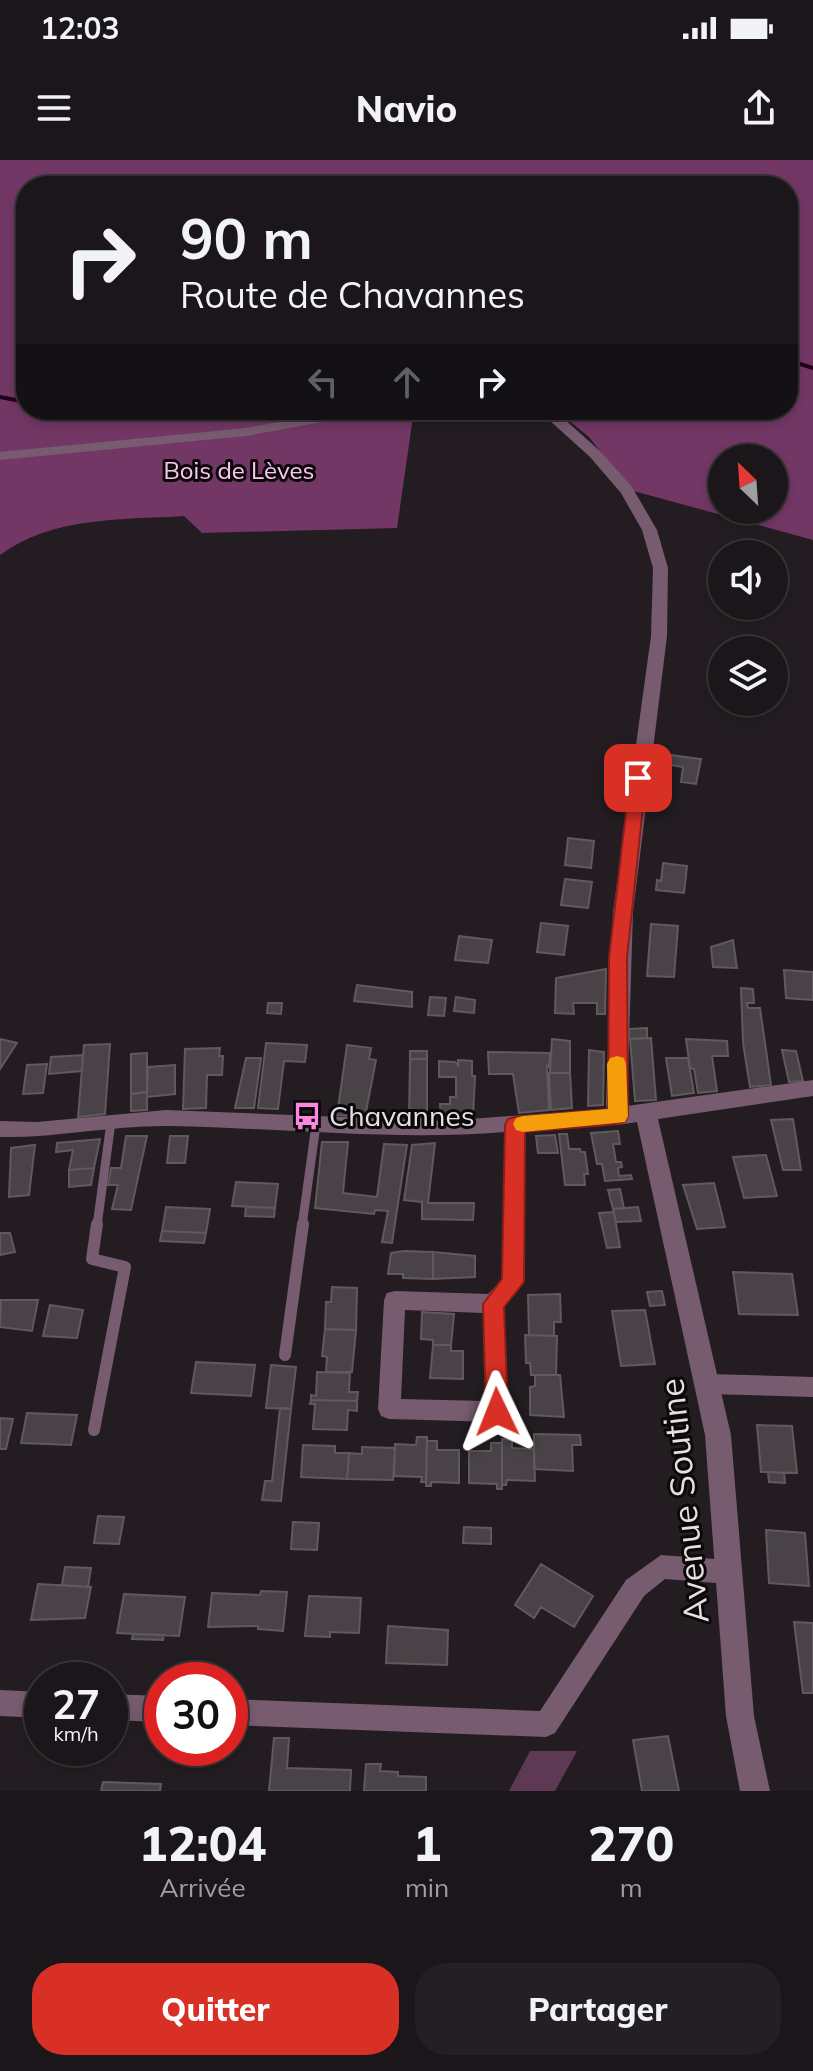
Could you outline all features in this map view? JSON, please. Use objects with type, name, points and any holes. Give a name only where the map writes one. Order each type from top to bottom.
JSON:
[{"type":"street","points":[[0,456],[246,432],[311,420]]},
{"type":"street","points":[[558,420],[583,440],[618,481],[647,527],[657,549],[660,571],[659,624],[630,836],[618,958],[618,1116]]},
{"type":"street","points":[[0,1129],[37,1130],[166,1118],[443,1129],[646,1113],[813,1088]]},
{"type":"street","name":"Avenue Soutine","points":[[646,1113],[718,1435],[740,1716],[755,1791]]},
{"type":"street","points":[[493,1304],[395,1300],[389,1409],[497,1412],[493,1304],[513,1282],[515,1125]]},
{"type":"street","points":[[709,1384],[813,1387]]},
{"type":"street","points":[[248,1713],[546,1724],[635,1588],[661,1567],[728,1572]]},
{"type":"street","points":[[0,1703],[24,1704]]},
{"type":"lane","points":[[94,1430],[125,1267],[92,1259],[111,1122]]},
{"type":"lane","points":[[285,1355],[316,1125]]},
{"type":"shaded area","points":[[530,1751],[577,1751],[555,1791],[509,1791]]},
{"type":"green space","name":"Bois de Lèves","points":[[0,160],[813,160],[813,540],[754,524],[788,524],[788,444],[708,444],[708,511],[630,490],[589,437],[568,420],[798,420],[798,176],[16,176],[16,420],[413,420],[397,528],[202,533],[184,516],[89,522],[42,533],[0,555]]},
{"type":"building","points":[[671,755],[701,759],[696,784],[681,782],[683,767],[670,765]]},
{"type":"building","points":[[568,838],[594,841],[591,868],[565,865]]},
{"type":"building","points":[[663,863],[687,866],[684,893],[656,890],[657,880],[661,881]]},
{"type":"building","points":[[565,879],[592,882],[588,908],[561,905]]},
{"type":"building","points":[[541,923],[568,926],[564,955],[537,952]]},
{"type":"building","points":[[651,924],[678,926],[674,977],[647,976]]},
{"type":"building","points":[[459,936],[492,940],[488,963],[455,960]]},
{"type":"building","points":[[733,940],[737,968],[713,967],[711,947]]},
{"type":"building","points":[[606,969],[605,1014],[597,1014],[597,1003],[573,1003],[574,1014],[555,1013],[556,978]]},
{"type":"building","points":[[784,970],[813,972],[813,1000],[786,998]]},
{"type":"building","points":[[357,985],[412,992],[412,1007],[354,1001]]},
{"type":"building","points":[[741,988],[753,989],[754,1003],[747,1003],[748,1008],[760,1008],[771,1085],[750,1087],[743,1043]]},
{"type":"building","points":[[430,997],[446,998],[444,1016],[428,1015]]},
{"type":"building","points":[[456,997],[475,1000],[474,1013],[454,1011]]},
{"type":"building","points":[[268,1003],[282,1003],[281,1014],[267,1013]]},
{"type":"building","points":[[647,1028],[647,1038],[629,1039],[629,1029]]},
{"type":"building","points":[[651,1038],[656,1100],[635,1101],[630,1039]]},
{"type":"building","points":[[0,1039],[17,1043],[0,1069]]},
{"type":"building","points":[[552,1039],[570,1041],[570,1073],[550,1073]]},
{"type":"building","points":[[686,1039],[727,1041],[728,1056],[712,1056],[717,1091],[698,1093]]},
{"type":"building","points":[[266,1043],[307,1045],[305,1062],[284,1061],[278,1109],[258,1108]]},
{"type":"building","points":[[110,1044],[105,1114],[78,1117],[84,1045]]},
{"type":"building","points":[[347,1045],[371,1048],[369,1059],[376,1060],[365,1117],[337,1115]]},
{"type":"building","points":[[220,1048],[219,1056],[223,1056],[222,1075],[207,1075],[206,1108],[183,1109],[185,1049]]},
{"type":"building","points":[[589,1050],[604,1052],[603,1105],[588,1106]]},
{"type":"building","points":[[782,1050],[796,1051],[803,1081],[789,1082]]},
{"type":"building","points":[[410,1051],[427,1051],[427,1059],[410,1059]]},
{"type":"building","points":[[488,1052],[550,1053],[547,1066],[549,1110],[519,1113],[513,1074],[489,1074]]},
{"type":"building","points":[[147,1053],[147,1092],[131,1094],[131,1054]]},
{"type":"building","points":[[83,1055],[82,1071],[49,1074],[51,1057]]},
{"type":"building","points":[[246,1058],[261,1058],[254,1108],[235,1108]]},
{"type":"building","points":[[666,1058],[688,1058],[694,1093],[672,1096]]},
{"type":"building","points":[[410,1059],[427,1059],[427,1119],[409,1120]]},
{"type":"building","points":[[458,1060],[472,1061],[472,1076],[475,1076],[473,1117],[441,1119],[440,1104],[450,1104],[450,1097],[456,1097],[456,1077],[439,1077],[439,1061],[458,1065]]},
{"type":"building","points":[[47,1064],[43,1093],[23,1094],[27,1065]]},
{"type":"building","points":[[175,1065],[175,1094],[147,1097],[148,1067]]},
{"type":"building","points":[[549,1073],[570,1073],[572,1108],[551,1110]]},
{"type":"building","points":[[147,1092],[147,1110],[131,1111],[131,1094]]},
{"type":"building","points":[[793,1119],[801,1170],[783,1170],[771,1120]]},
{"type":"building","points":[[618,1131],[620,1144],[613,1144],[616,1162],[621,1162],[622,1167],[618,1168],[619,1176],[631,1175],[632,1179],[605,1181],[602,1164],[597,1164],[591,1133]]},
{"type":"building","points":[[559,1134],[567,1134],[569,1149],[585,1152],[588,1174],[584,1174],[585,1185],[565,1185]]},
{"type":"building","points":[[555,1135],[558,1153],[538,1153],[536,1136]]},
{"type":"building","points":[[126,1136],[147,1136],[131,1210],[112,1209],[118,1185],[108,1185],[111,1168],[121,1168]]},
{"type":"building","points":[[170,1136],[188,1136],[185,1163],[167,1163]]},
{"type":"building","points":[[100,1139],[94,1168],[69,1170],[73,1150],[56,1152],[57,1143]]},
{"type":"building","points":[[322,1142],[348,1142],[343,1193],[377,1197],[384,1144],[407,1145],[392,1243],[382,1242],[388,1211],[375,1210],[374,1214],[315,1208]]},
{"type":"building","points":[[435,1143],[428,1203],[474,1203],[473,1220],[422,1219],[422,1202],[404,1200],[412,1145]]},
{"type":"building","points":[[35,1145],[29,1195],[9,1197],[11,1148]]},
{"type":"building","points":[[766,1155],[777,1196],[744,1198],[733,1157]]},
{"type":"building","points":[[94,1168],[91,1185],[69,1187],[69,1170]]},
{"type":"building","points":[[236,1182],[278,1184],[275,1208],[232,1206]]},
{"type":"building","points":[[714,1183],[725,1227],[697,1229],[683,1185]]},
{"type":"building","points":[[620,1189],[624,1208],[613,1209],[608,1190]]},
{"type":"building","points":[[166,1207],[210,1209],[206,1233],[162,1231]]},
{"type":"building","points":[[246,1207],[275,1208],[274,1217],[245,1216]]},
{"type":"building","points":[[638,1207],[641,1221],[616,1222],[613,1209]]},
{"type":"building","points":[[614,1212],[620,1247],[607,1248],[599,1213]]},
{"type":"building","points":[[162,1231],[206,1233],[204,1243],[160,1241]]},
{"type":"building","points":[[0,1233],[10,1233],[15,1252],[0,1255]]},
{"type":"building","points":[[433,1252],[433,1279],[388,1274],[391,1253]]},
{"type":"building","points":[[433,1252],[475,1256],[475,1277],[433,1279]]},
{"type":"building","points":[[733,1272],[792,1274],[798,1315],[739,1314]]},
{"type":"building","points":[[332,1287],[357,1288],[356,1330],[325,1329],[326,1302],[331,1302]]},
{"type":"building","points":[[662,1291],[665,1305],[650,1306],[647,1292]]},
{"type":"building","points":[[560,1294],[561,1322],[554,1322],[554,1336],[529,1335],[528,1295]]},
{"type":"building","points":[[1,1300],[38,1300],[32,1331],[0,1327]]},
{"type":"building","points":[[50,1305],[83,1310],[77,1338],[43,1336]]},
{"type":"building","points":[[645,1310],[655,1364],[621,1366],[612,1311]]},
{"type":"building","points":[[422,1312],[454,1314],[451,1345],[433,1345],[433,1340],[421,1339]]},
{"type":"building","points":[[325,1329],[356,1330],[352,1372],[326,1372],[327,1357],[322,1356]]},
{"type":"building","points":[[525,1335],[557,1336],[556,1375],[531,1375],[530,1363],[526,1363]]},
{"type":"building","points":[[433,1345],[451,1345],[451,1351],[463,1351],[463,1379],[430,1378]]},
{"type":"building","points":[[196,1362],[255,1365],[251,1396],[191,1393]]},
{"type":"building","points":[[271,1365],[296,1367],[291,1409],[266,1408]]},
{"type":"building","points":[[317,1372],[350,1373],[349,1392],[358,1392],[357,1401],[311,1400],[311,1395],[316,1396]]},
{"type":"building","points":[[535,1375],[560,1375],[564,1417],[530,1415],[530,1387],[535,1386]]},
{"type":"building","points":[[311,1400],[357,1401],[357,1411],[348,1410],[347,1430],[313,1429],[315,1404],[310,1404]]},
{"type":"building","points":[[280,1408],[291,1409],[281,1501],[262,1500],[265,1481],[272,1481]]},
{"type":"building","points":[[27,1413],[77,1415],[71,1445],[21,1443]]},
{"type":"building","points":[[0,1418],[13,1419],[6,1449],[0,1449]]},
{"type":"building","points":[[757,1425],[792,1426],[797,1473],[761,1472]]},
{"type":"building","points":[[534,1434],[580,1435],[581,1445],[572,1445],[573,1471],[534,1469]]},
{"type":"building","points":[[417,1437],[427,1437],[426,1482],[421,1482],[422,1477],[394,1476],[395,1444],[416,1445]]},
{"type":"building","points":[[502,1439],[512,1440],[512,1448],[534,1449],[535,1481],[507,1480],[506,1485],[502,1485]]},
{"type":"building","points":[[427,1441],[437,1441],[437,1450],[459,1450],[459,1483],[431,1482],[431,1486],[426,1486]]},
{"type":"building","points":[[491,1443],[502,1443],[502,1489],[497,1489],[497,1484],[469,1483],[469,1451],[491,1451]]},
{"type":"building","points":[[303,1445],[335,1446],[335,1453],[349,1453],[347,1479],[301,1477]]},
{"type":"building","points":[[362,1447],[395,1448],[393,1480],[347,1479],[349,1453],[362,1454]]},
{"type":"building","points":[[768,1472],[784,1473],[785,1483],[769,1482]]},
{"type":"building","points":[[98,1516],[124,1517],[119,1544],[94,1543]]},
{"type":"building","points":[[293,1522],[319,1523],[317,1550],[291,1549]]},
{"type":"building","points":[[464,1527],[491,1528],[491,1544],[463,1543]]},
{"type":"building","points":[[766,1530],[805,1533],[809,1586],[769,1583]]},
{"type":"building","points":[[541,1564],[593,1596],[574,1627],[541,1607],[534,1618],[515,1605]]},
{"type":"building","points":[[65,1567],[91,1568],[88,1587],[62,1585]]},
{"type":"building","points":[[38,1584],[91,1587],[85,1618],[31,1620]]},
{"type":"building","points":[[261,1591],[287,1592],[283,1631],[258,1629],[258,1626],[208,1627],[212,1593],[260,1595]]},
{"type":"building","points":[[124,1594],[185,1597],[179,1636],[117,1633]]},
{"type":"building","points":[[309,1596],[361,1598],[359,1633],[330,1632],[330,1637],[305,1636]]},
{"type":"building","points":[[794,1622],[813,1623],[813,1693],[803,1693]]},
{"type":"building","points":[[388,1626],[448,1630],[447,1665],[386,1663]]},
{"type":"building","points":[[133,1634],[164,1635],[163,1640],[132,1639]]},
{"type":"building","points":[[668,1736],[679,1791],[642,1791],[633,1740]]},
{"type":"building","points":[[274,1738],[289,1738],[287,1768],[351,1770],[350,1791],[269,1791]]},
{"type":"building","points":[[366,1764],[381,1764],[380,1771],[398,1772],[398,1776],[426,1777],[426,1791],[364,1791]]},
{"type":"building","points":[[103,1782],[161,1784],[160,1791],[101,1791]]},
{"type":"waterway","points":[[798,363],[813,368]]},
{"type":"waterway","points":[[0,397],[16,400]]},
{"type":"slow traffic","points":[[523,1124],[618,1116],[617,1064]]},
{"type":"place","name":"Chavannes","points":[[307,1116]]},
{"type":"route","points":[[497,1412],[493,1304],[513,1282],[515,1125],[618,1116],[618,958],[638,778]]}]
